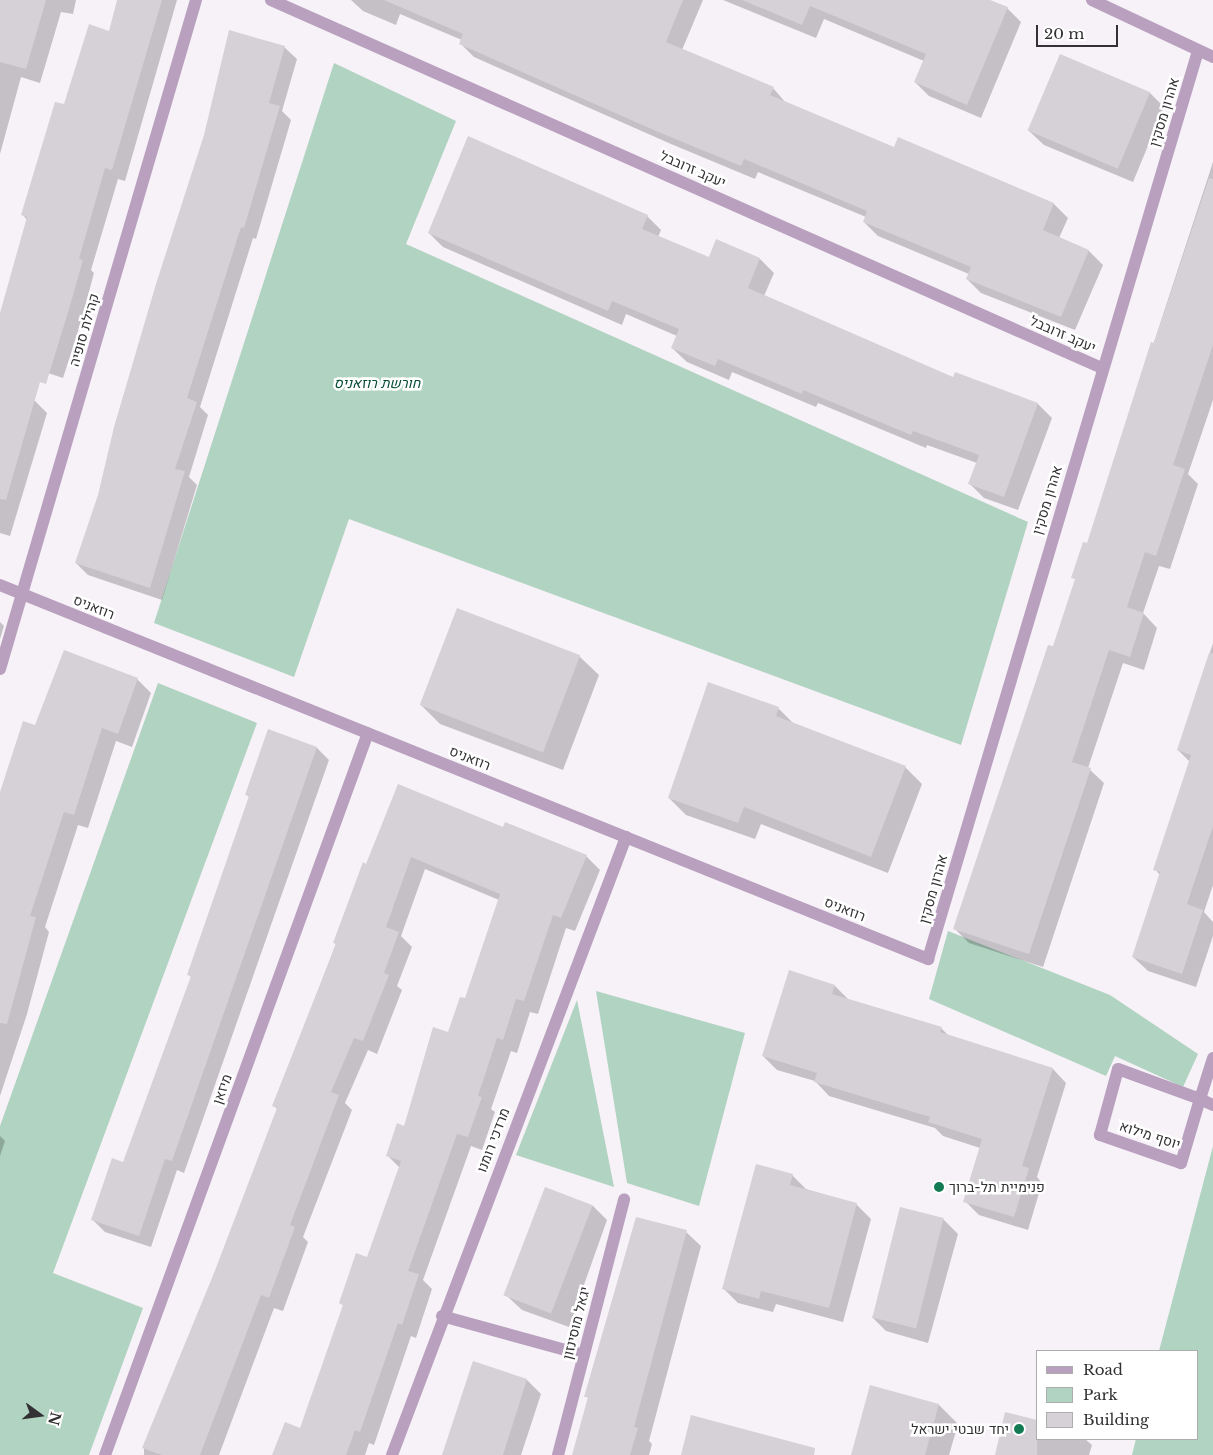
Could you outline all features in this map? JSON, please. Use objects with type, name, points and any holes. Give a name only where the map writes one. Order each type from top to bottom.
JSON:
[{"type":"street","name":"קהילת סופיה","points":[[0,669],[196,0]]},
{"type":"street","name":"יעקב זרובבל","points":[[271,0],[1102,368]]},
{"type":"street","points":[[1092,0],[1213,57]]},
{"type":"street","name":"אהרון מסקין","points":[[928,959],[1102,368],[1198,51]]},
{"type":"street","name":"רוזאניס","points":[[0,585],[928,959]]},
{"type":"street","name":"מיזאן","points":[[104,1455],[368,733]]},
{"type":"street","name":"מרדכי רומנו","points":[[392,1455],[442,1316],[626,837]]},
{"type":"street","name":"יוסף מילוא","points":[[1200,1099],[1118,1069],[1100,1135],[1181,1163],[1213,1058]]},
{"type":"street","points":[[1200,1099],[1213,1105]]},
{"type":"street","name":"יגאל מוסינזון","points":[[558,1455],[624,1199]]},
{"type":"street","points":[[442,1316],[584,1356]]},
{"type":"green space","name":"חורשת רוזאניס","points":[[334,63],[456,121],[406,244],[1028,522],[961,745],[349,519],[294,677],[154,623]]},
{"type":"green space","points":[[158,683],[257,723],[53,1273],[143,1308],[89,1455],[0,1455],[0,1126]]},
{"type":"green space","points":[[948,931],[1110,995],[1198,1054],[1183,1087],[1115,1056],[1106,1076],[929,999]]},
{"type":"green space","points":[[596,991],[745,1033],[699,1206],[627,1183]]},
{"type":"green space","points":[[577,1000],[614,1187],[516,1155]]},
{"type":"green space","points":[[1213,1146],[1213,1455],[1132,1455],[1136,1440],[1198,1440],[1198,1350],[1159,1350]]},
{"type":"building","points":[[0,0],[46,0],[26,69],[0,62]]},
{"type":"building","points":[[117,0],[162,0],[112,170],[105,168],[79,259],[83,260],[46,384],[40,382],[6,500],[0,499],[0,313],[27,217],[21,215],[55,102],[64,104],[89,24],[109,31]]},
{"type":"building","points":[[384,0],[683,0],[666,42],[774,87],[770,95],[894,147],[898,137],[1054,203],[1043,230],[1089,250],[1061,317],[966,279],[971,267],[863,222],[867,211],[744,159],[741,166],[656,131],[459,44],[463,34]]},
{"type":"building","points":[[742,0],[990,0],[1008,7],[967,105],[914,82],[926,54],[810,6],[802,25]]},
{"type":"building","points":[[229,30],[285,46],[269,103],[280,106],[244,228],[241,227],[187,398],[197,402],[175,469],[185,471],[150,588],[75,563],[98,495],[114,427],[156,284],[204,135]]},
{"type":"building","points":[[1060,54],[1150,92],[1118,169],[1028,130]]},
{"type":"building","points":[[468,136],[648,215],[642,229],[709,257],[716,239],[760,258],[748,288],[953,377],[955,372],[1038,403],[1004,497],[968,484],[979,455],[913,431],[911,435],[803,390],[802,394],[718,359],[715,366],[671,348],[679,329],[612,301],[608,311],[428,233]]},
{"type":"building","points":[[1209,178],[1213,179],[1213,345],[1173,465],[1185,469],[1156,556],[1145,552],[1127,607],[1144,613],[1130,657],[1109,650],[1072,762],[1091,768],[1029,954],[953,929],[1048,645],[1053,646],[1075,579],[1071,578],[1083,542],[1087,543],[1151,342],[1154,343]]},
{"type":"building","points":[[457,608],[580,655],[543,752],[420,705]]},
{"type":"building","points":[[64,650],[138,678],[118,734],[102,728],[74,815],[64,812],[30,916],[36,917],[7,1024],[0,1023],[0,792],[23,721],[35,725]]},
{"type":"building","points":[[1209,653],[1213,653],[1213,826],[1187,904],[1203,910],[1182,974],[1132,957],[1160,872],[1153,870],[1191,755],[1177,750]]},
{"type":"building","points":[[708,682],[779,707],[776,716],[906,766],[871,857],[744,807],[738,823],[668,798]]},
{"type":"building","points":[[268,729],[317,747],[172,1161],[165,1159],[139,1236],[91,1220],[112,1158],[123,1162],[191,976],[187,975],[249,796],[245,795]]},
{"type":"building","points":[[398,784],[503,827],[505,822],[587,855],[561,918],[553,915],[524,1001],[516,999],[503,1040],[497,1038],[478,1096],[482,1097],[468,1137],[457,1134],[408,1271],[419,1274],[402,1325],[398,1323],[360,1432],[355,1430],[346,1455],[272,1455],[285,1422],[300,1428],[343,1305],[339,1303],[356,1253],[367,1257],[401,1161],[386,1156],[397,1123],[404,1126],[433,1027],[448,1032],[460,997],[465,998],[500,894],[411,857],[386,927],[399,932],[384,973],[389,975],[363,1041],[354,1038],[331,1092],[339,1095],[290,1225],[295,1227],[269,1298],[261,1295],[200,1455],[162,1455],[142,1448],[214,1273],[277,1108],[272,1106],[336,944],[333,943],[363,862],[366,864]]},
{"type":"building","points":[[789,970],[835,985],[832,994],[942,1027],[940,1032],[1053,1068],[1022,1166],[1029,1168],[1014,1217],[963,1202],[982,1139],[928,1122],[930,1117],[814,1082],[817,1073],[762,1056]]},
{"type":"building","points":[[756,1164],[793,1174],[790,1185],[857,1203],[829,1308],[761,1291],[759,1299],[722,1289]]},
{"type":"building","points":[[545,1187],[593,1205],[551,1314],[503,1295]]},
{"type":"building","points":[[900,1207],[944,1218],[916,1329],[872,1318]]},
{"type":"building","points":[[636,1217],[687,1230],[634,1427],[638,1428],[630,1455],[572,1455],[588,1397],[584,1397]]},
{"type":"building","points":[[473,1361],[527,1379],[503,1455],[442,1455]]},
{"type":"building","points":[[870,1385],[939,1404],[925,1455],[851,1455]]},
{"type":"building","name":"יחד שבטי ישראל","points":[[1005,1412],[1036,1420],[1037,1455],[995,1455]]},
{"type":"building","points":[[691,1415],[815,1448],[814,1455],[681,1455]]},
{"type":"place","name":"פנימיית תל-ברוך","points":[[939,1187]]},
{"type":"place","name":"יחד שבטי ישראל","points":[[1019,1429]]}]
